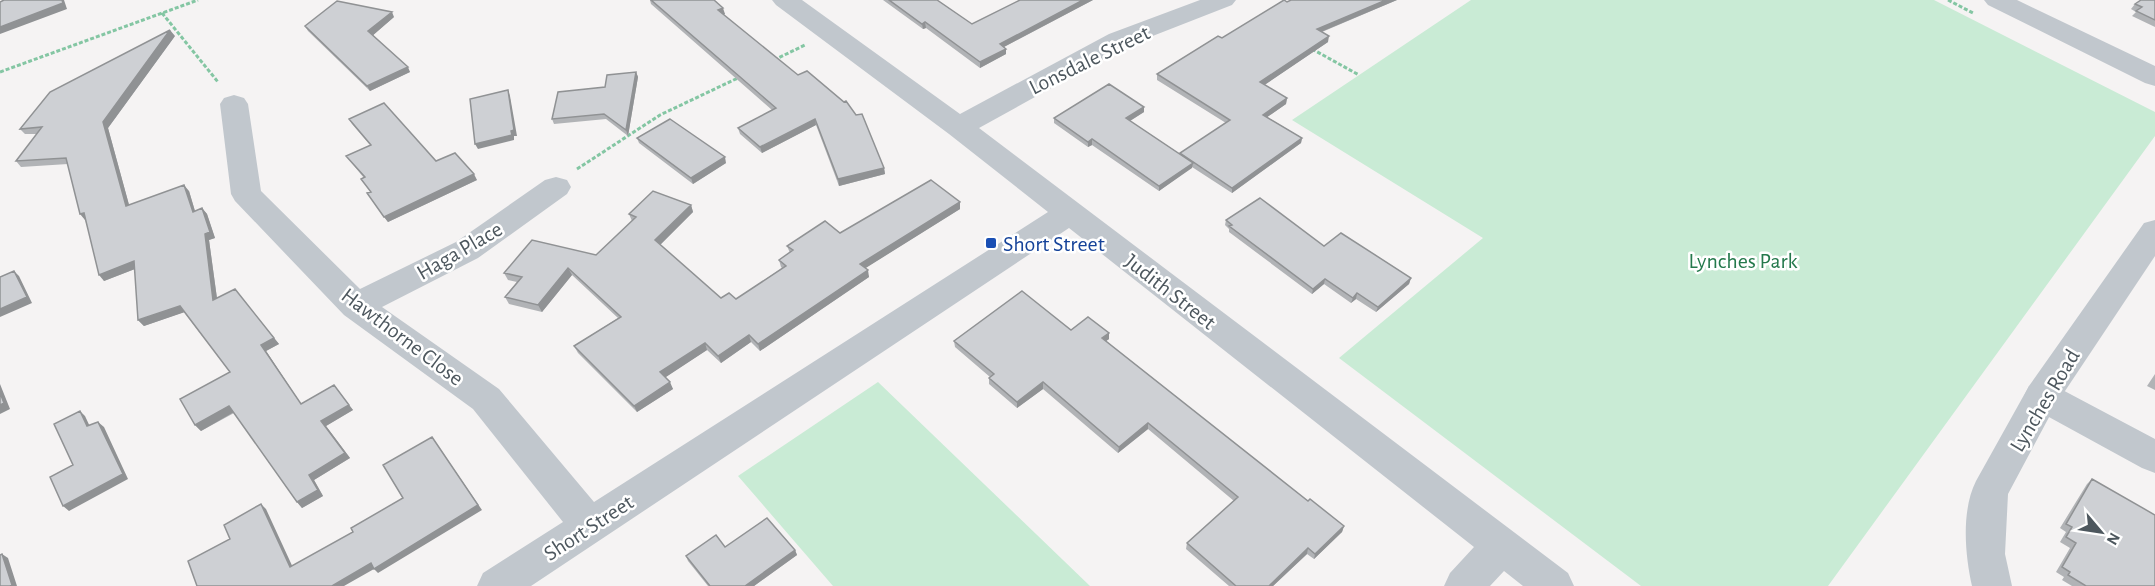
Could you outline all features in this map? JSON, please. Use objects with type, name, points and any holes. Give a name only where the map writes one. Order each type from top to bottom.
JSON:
[{"type":"street","name":"Judith Street","points":[[784,0],[959,127],[1554,586]]},
{"type":"street","name":"Lonsdale Street","points":[[959,127],[1108,45],[1223,0]]},
{"type":"street","points":[[1998,0],[2155,77]]},
{"type":"street","name":"Hawthorne Close","points":[[228,95],[246,194],[356,306],[486,399],[590,526]]},
{"type":"street","name":"Haga Place","points":[[356,306],[466,250],[556,187]]},
{"type":"street","name":"Short Street","points":[[497,586],[1070,213]]},
{"type":"street","name":"Lynches Road","points":[[1992,586],[1985,554],[1989,493],[2042,396],[2155,231]]},
{"type":"street","points":[[2042,396],[2155,457]]},
{"type":"street","points":[[1464,586],[1501,546]]},
{"type":"path","points":[[0,72],[198,0]]},
{"type":"path","points":[[162,13],[228,95]]},
{"type":"path","points":[[1307,46],[1359,75]]},
{"type":"path","points":[[765,64],[797,49]]},
{"type":"path","points":[[585,163],[660,115],[744,74]]},
{"type":"green space","name":"Lynches Park","points":[[1471,0],[1934,0],[2155,112],[2155,136],[1828,586],[1641,586],[1339,358],[1483,238],[1292,120]]},
{"type":"green space","points":[[878,382],[1090,586],[833,586],[738,476]]},
{"type":"building","points":[[4,0],[62,0],[63,3],[0,27],[0,2]]},
{"type":"building","points":[[651,0],[714,0],[723,8],[718,10],[798,75],[807,71],[844,102],[846,101],[856,115],[862,114],[884,168],[838,179],[815,119],[760,147],[738,128],[776,108]]},
{"type":"building","points":[[889,0],[937,0],[972,24],[1020,0],[1083,0],[1000,44],[1006,49],[980,62],[925,22],[922,24]]},
{"type":"building","points":[[1284,0],[1287,2],[1291,0],[1386,0],[1317,29],[1329,36],[1260,82],[1287,98],[1263,115],[1302,138],[1232,188],[1180,153],[1230,120],[1157,74],[1218,36],[1222,38]]},
{"type":"building","points":[[2141,0],[2155,0],[2155,20],[2136,11],[2142,7],[2135,4]]},
{"type":"building","points":[[337,1],[392,12],[368,31],[408,67],[367,86],[305,26]]},
{"type":"building","points":[[170,30],[103,122],[126,206],[184,185],[193,212],[202,208],[210,232],[205,234],[213,300],[235,289],[274,338],[261,345],[301,404],[334,385],[349,405],[321,421],[345,453],[309,475],[318,490],[297,502],[229,406],[195,425],[180,399],[230,372],[180,306],[138,320],[134,261],[99,275],[84,213],[80,214],[66,158],[16,161],[42,127],[20,129],[50,92]]},
{"type":"building","points":[[636,72],[626,130],[604,114],[552,119],[558,92],[605,87],[607,75]]},
{"type":"building","points":[[1109,84],[1144,107],[1126,118],[1193,163],[1159,186],[1092,139],[1088,142],[1054,118]]},
{"type":"building","points":[[508,90],[514,130],[511,131],[512,135],[475,144],[470,99]]},
{"type":"building","points":[[384,103],[436,161],[455,153],[474,174],[384,217],[367,193],[371,192],[361,179],[365,177],[346,156],[371,145],[349,119]]},
{"type":"building","points":[[670,119],[725,157],[691,178],[637,138]]},
{"type":"building","points":[[931,180],[960,202],[860,264],[868,270],[758,344],[749,335],[718,356],[705,343],[660,372],[670,382],[634,406],[574,346],[621,317],[568,268],[538,305],[505,297],[522,277],[504,273],[532,240],[596,255],[636,217],[629,214],[653,191],[691,205],[655,240],[721,298],[729,293],[736,299],[786,266],[779,260],[793,250],[787,246],[825,221],[840,233]]},
{"type":"building","points":[[1260,198],[1324,246],[1341,233],[1411,278],[1378,307],[1357,293],[1353,298],[1325,279],[1313,289],[1229,226],[1232,225],[1226,220]]},
{"type":"building","points":[[14,271],[27,297],[0,309],[0,277]]},
{"type":"building","points":[[1022,291],[1071,330],[1088,317],[1109,333],[1102,338],[1308,501],[1310,499],[1344,526],[1315,554],[1308,548],[1269,586],[1236,586],[1187,543],[1238,497],[1148,423],[1119,447],[1043,382],[1017,402],[989,378],[994,374],[954,341]]},
{"type":"building","points":[[0,393],[4,403],[0,405]]},
{"type":"building","points":[[80,411],[87,426],[98,422],[123,474],[63,506],[50,477],[73,465],[54,424]]},
{"type":"building","points":[[432,437],[478,505],[374,569],[371,563],[332,586],[197,586],[188,561],[230,539],[224,525],[261,504],[290,567],[353,532],[351,528],[403,498],[383,465]]},
{"type":"building","points":[[2092,479],[2155,515],[2155,586],[2086,586],[2068,575],[2070,572],[2062,567],[2076,543],[2066,537],[2072,527],[2066,524]]},
{"type":"building","points":[[767,518],[795,550],[745,586],[710,586],[686,556],[716,535],[725,547]]},
{"type":"building","points":[[2,554],[12,585],[10,586],[0,586],[0,555]]},
{"type":"place","name":"Short Street","points":[[991,243]]}]
